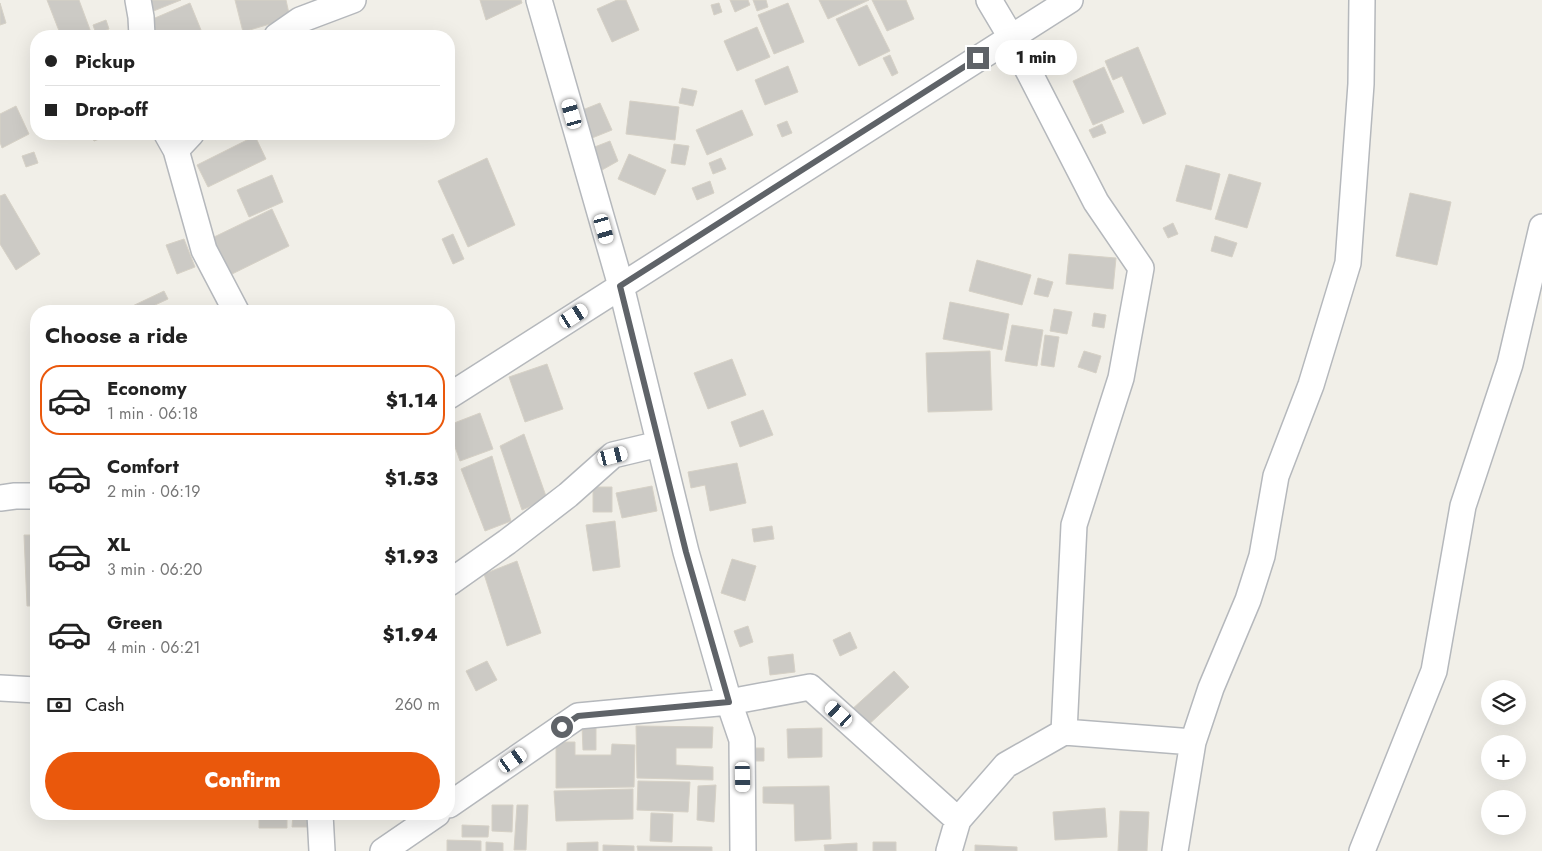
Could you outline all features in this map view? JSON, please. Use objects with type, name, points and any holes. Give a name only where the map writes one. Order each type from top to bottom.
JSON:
[{"type":"street","points":[[138,0],[142,30]]},
{"type":"street","points":[[286,30],[300,20],[353,0]]},
{"type":"street","points":[[539,0],[620,286],[686,552],[729,702],[742,740],[743,851]]},
{"type":"street","points":[[989,0],[1011,37],[1096,202],[1141,268],[1121,378],[1074,525],[1064,732]]},
{"type":"street","points":[[455,392],[1070,0]]},
{"type":"street","points":[[1175,851],[1192,742],[1211,688],[1248,600],[1262,556],[1276,476],[1311,385],[1348,263],[1361,84],[1362,0]]},
{"type":"street","points":[[178,140],[204,250],[233,305]]},
{"type":"street","points":[[1362,851],[1434,671],[1463,506],[1510,364],[1542,227]]},
{"type":"street","points":[[455,579],[568,495],[613,456],[659,444]]},
{"type":"street","points":[[0,498],[30,496]]},
{"type":"street","points":[[455,801],[578,716],[729,702],[810,687],[958,820]]},
{"type":"street","points":[[0,688],[30,690]]},
{"type":"street","points":[[949,851],[958,820],[1006,765],[1064,732],[1192,742]]},
{"type":"street","points":[[320,820],[322,851]]},
{"type":"street","points":[[383,851],[428,820]]},
{"type":"building","points":[[47,0],[79,0],[90,30],[59,30]]},
{"type":"building","points":[[150,0],[181,0],[151,12]]},
{"type":"building","points":[[235,0],[286,0],[290,18],[250,30],[242,30]]},
{"type":"building","points":[[480,0],[521,0],[522,3],[486,20]]},
{"type":"building","points":[[617,0],[626,0],[639,30],[612,42],[597,9]]},
{"type":"building","points":[[730,0],[748,0],[750,5],[735,12]]},
{"type":"building","points":[[753,0],[766,0],[768,7],[757,11]]},
{"type":"building","points":[[819,0],[869,0],[828,19]]},
{"type":"building","points":[[872,0],[906,0],[914,19],[887,31]]},
{"type":"building","points":[[0,3],[6,23],[0,25]]},
{"type":"building","points":[[190,3],[201,30],[152,30],[148,21]]},
{"type":"building","points":[[719,3],[722,12],[714,15],[711,5]]},
{"type":"building","points":[[788,3],[804,42],[774,54],[758,15]]},
{"type":"building","points":[[867,5],[890,51],[859,66],[836,19]]},
{"type":"building","points":[[106,20],[109,29],[95,30],[93,25]]},
{"type":"building","points":[[757,27],[770,57],[737,71],[724,41]]},
{"type":"building","points":[[1138,47],[1166,114],[1143,124],[1122,76],[1113,80],[1105,61]]},
{"type":"building","points":[[890,55],[898,73],[892,76],[883,58]]},
{"type":"building","points":[[788,66],[798,92],[765,105],[755,80]]},
{"type":"building","points":[[1104,67],[1124,112],[1093,125],[1073,81]]},
{"type":"building","points":[[682,88],[697,91],[693,106],[679,103]]},
{"type":"building","points":[[630,101],[679,107],[675,140],[626,134]]},
{"type":"building","points":[[600,103],[612,130],[592,138],[580,111]]},
{"type":"building","points":[[16,106],[29,134],[2,148],[0,142],[0,114]]},
{"type":"building","points":[[742,110],[753,135],[707,155],[696,130]]},
{"type":"building","points":[[787,121],[792,133],[782,137],[777,125]]},
{"type":"building","points":[[1102,124],[1106,133],[1093,138],[1089,130]]},
{"type":"building","points":[[247,140],[257,140],[266,159],[208,187],[197,165]]},
{"type":"building","points":[[610,141],[618,161],[602,170],[592,148]]},
{"type":"building","points":[[674,144],[689,146],[685,165],[671,163]]},
{"type":"building","points":[[34,152],[38,163],[26,167],[22,156]]},
{"type":"building","points":[[629,154],[666,170],[655,195],[618,179]]},
{"type":"building","points":[[487,158],[515,225],[468,247],[438,181]]},
{"type":"building","points":[[721,158],[726,169],[713,174],[709,163]]},
{"type":"building","points":[[1186,165],[1220,174],[1211,210],[1176,201]]},
{"type":"building","points":[[1229,174],[1261,183],[1247,228],[1215,219]]},
{"type":"building","points":[[272,175],[283,202],[249,217],[237,190]]},
{"type":"building","points":[[710,181],[714,193],[697,200],[692,188]]},
{"type":"building","points":[[1410,193],[1451,202],[1437,265],[1396,256]]},
{"type":"building","points":[[5,194],[40,254],[16,270],[0,244],[0,196]]},
{"type":"building","points":[[272,209],[289,246],[230,275],[212,238]]},
{"type":"building","points":[[1173,223],[1178,234],[1168,238],[1163,228]]},
{"type":"building","points":[[453,234],[464,259],[453,264],[442,239]]},
{"type":"building","points":[[1215,236],[1237,243],[1232,257],[1211,251]]},
{"type":"building","points":[[184,239],[195,267],[177,274],[166,245]]},
{"type":"building","points":[[1069,254],[1116,258],[1113,289],[1066,284]]},
{"type":"building","points":[[977,260],[1031,275],[1022,305],[969,291]]},
{"type":"building","points":[[1038,278],[1053,282],[1048,297],[1034,294]]},
{"type":"building","points":[[164,291],[168,299],[155,305],[135,305]]},
{"type":"building","points":[[950,302],[1009,314],[1002,350],[943,339]]},
{"type":"building","points":[[1054,309],[1072,312],[1067,334],[1050,331]]},
{"type":"building","points":[[1094,313],[1106,315],[1104,328],[1092,326]]},
{"type":"building","points":[[1012,325],[1043,330],[1037,366],[1005,361]]},
{"type":"building","points":[[1045,335],[1059,337],[1054,367],[1041,365]]},
{"type":"building","points":[[990,351],[992,410],[928,412],[926,353]]},
{"type":"building","points":[[1084,351],[1101,356],[1096,373],[1078,367]]},
{"type":"building","points":[[732,359],[746,395],[708,409],[694,373]]},
{"type":"building","points":[[547,364],[563,409],[525,422],[509,377]]},
{"type":"building","points":[[763,410],[773,435],[740,447],[731,422]]},
{"type":"building","points":[[480,413],[493,449],[460,461],[455,447],[455,423]]},
{"type":"building","points":[[524,434],[547,499],[522,510],[500,446]]},
{"type":"building","points":[[492,456],[511,521],[485,531],[461,469]]},
{"type":"building","points":[[737,463],[746,503],[710,511],[705,485],[691,488],[688,472]]},
{"type":"building","points":[[652,486],[657,511],[622,518],[616,493]]},
{"type":"building","points":[[593,487],[612,487],[612,512],[593,512]]},
{"type":"building","points":[[615,521],[620,567],[593,571],[586,525]]},
{"type":"building","points":[[772,526],[774,539],[754,542],[752,529]]},
{"type":"building","points":[[24,535],[30,535],[30,606],[27,606]]},
{"type":"building","points":[[732,559],[756,566],[745,601],[721,593]]},
{"type":"building","points":[[517,561],[541,633],[507,646],[484,574]]},
{"type":"building","points":[[748,626],[753,642],[740,647],[734,631]]},
{"type":"building","points":[[850,632],[857,648],[840,656],[833,640]]},
{"type":"building","points":[[793,654],[795,672],[770,675],[768,657]]},
{"type":"building","points":[[487,661],[497,680],[476,691],[466,671]]},
{"type":"building","points":[[894,671],[909,687],[865,728],[850,711]]},
{"type":"building","points":[[582,726],[596,726],[596,750],[583,750]]},
{"type":"building","points":[[636,726],[713,727],[712,748],[676,748],[676,765],[713,767],[713,780],[637,778]]},
{"type":"building","points":[[822,728],[822,757],[788,758],[787,729]]},
{"type":"building","points":[[556,742],[575,742],[575,755],[611,755],[612,744],[635,745],[634,787],[556,788]]},
{"type":"building","points":[[746,748],[764,748],[764,761],[746,761]]},
{"type":"building","points":[[638,781],[690,782],[688,812],[637,810]]},
{"type":"building","points":[[716,785],[714,822],[697,820],[698,786]]},
{"type":"building","points":[[829,786],[831,839],[795,841],[794,804],[763,803],[763,787]]},
{"type":"building","points":[[633,789],[633,819],[556,821],[554,791]]},
{"type":"building","points":[[492,805],[513,805],[512,832],[492,831]]},
{"type":"building","points":[[517,805],[528,805],[526,850],[514,850]]},
{"type":"building","points":[[1105,808],[1107,837],[1055,840],[1053,812]]},
{"type":"building","points":[[1120,811],[1149,812],[1147,851],[1118,851]]},
{"type":"building","points":[[651,813],[673,814],[672,842],[650,841]]},
{"type":"building","points":[[259,820],[287,820],[287,828],[259,828]]},
{"type":"building","points":[[293,820],[308,820],[307,827],[292,827]]},
{"type":"building","points":[[462,825],[489,826],[488,837],[462,837]]},
{"type":"building","points":[[447,840],[481,841],[481,851],[447,851]]},
{"type":"building","points":[[486,842],[503,843],[503,851],[486,851]]},
{"type":"building","points":[[598,842],[598,851],[567,851],[567,843]]},
{"type":"building","points":[[873,842],[896,842],[896,851],[873,851]]},
{"type":"building","points":[[857,843],[857,851],[825,851],[824,845]]},
{"type":"building","points":[[603,845],[634,846],[634,851],[603,851]]},
{"type":"building","points":[[975,845],[1017,847],[1017,851],[975,851]]},
{"type":"building","points":[[637,846],[712,847],[712,851],[638,851]]},
{"type":"route","points":[[562,727],[578,716],[729,702],[686,552],[620,286],[978,58]]}]
